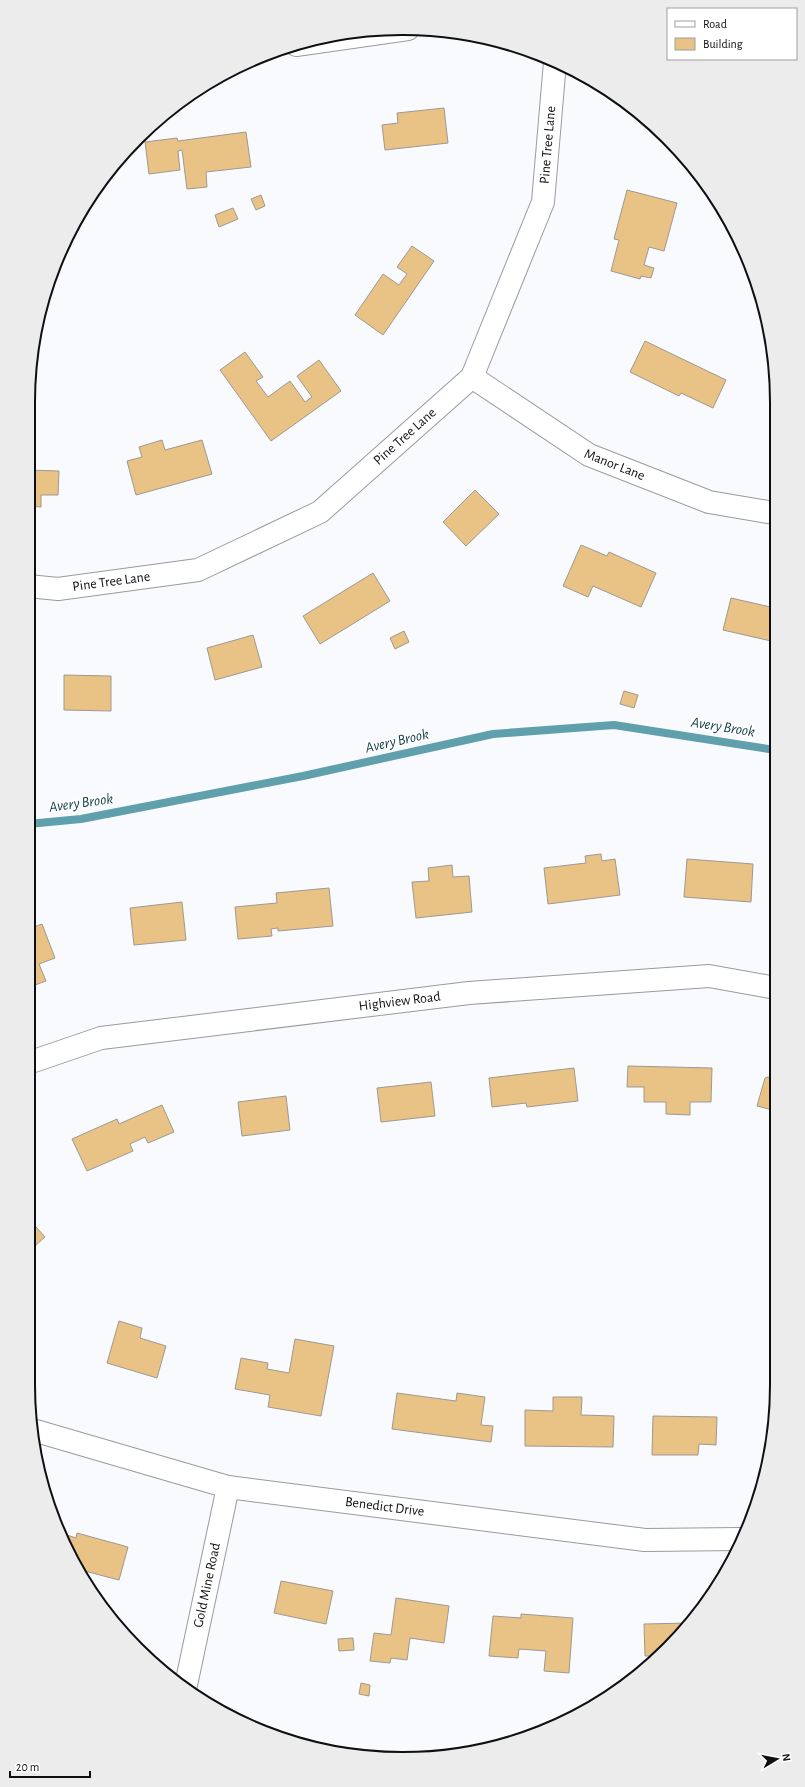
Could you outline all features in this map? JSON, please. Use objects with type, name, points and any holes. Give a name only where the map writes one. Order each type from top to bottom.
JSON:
[{"type":"street","name":"Pine Tree Lane","points":[[35,587],[58,589],[198,570],[320,512],[472,377],[543,202],[554,68]]},
{"type":"street","name":"Manor Lane","points":[[472,377],[589,455],[709,502],[770,512]]},
{"type":"street","name":"Highview Road","points":[[35,1061],[101,1038],[468,993],[709,976],[770,987]]},
{"type":"street","name":"Benedict Drive","points":[[38,1432],[228,1487],[645,1540],[736,1539]]},
{"type":"street","name":"Gold Mine Road","points":[[187,1682],[228,1487]]},
{"type":"building","points":[[444,108],[448,143],[385,150],[382,125],[398,123],[397,113]]},
{"type":"building","points":[[246,132],[251,167],[206,172],[207,187],[187,189],[182,150],[178,151],[180,170],[149,174],[145,142],[177,138],[178,141]]},
{"type":"building","points":[[627,190],[677,203],[664,251],[649,247],[644,265],[654,268],[651,278],[641,276],[640,279],[611,271],[619,240],[614,239]]},
{"type":"building","points":[[261,195],[265,206],[256,210],[251,199]]},
{"type":"building","points":[[233,208],[238,219],[219,227],[215,215]]},
{"type":"building","points":[[412,246],[434,261],[383,335],[355,315],[383,274],[399,285],[407,274],[397,267]]},
{"type":"building","points":[[645,341],[726,380],[713,408],[681,393],[679,396],[630,372]]},
{"type":"building","points":[[245,352],[263,377],[256,381],[268,397],[290,381],[305,402],[312,397],[297,376],[319,360],[341,391],[271,441],[220,370]]},
{"type":"building","points":[[162,440],[165,450],[202,440],[212,474],[136,495],[127,461],[142,457],[139,447]]},
{"type":"building","points":[[35,470],[59,471],[58,495],[41,495],[41,507],[35,507]]},
{"type":"building","points":[[475,490],[499,514],[466,546],[443,522]]},
{"type":"building","points":[[581,545],[607,556],[609,552],[656,573],[641,607],[593,586],[588,597],[563,586]]},
{"type":"building","points":[[373,573],[390,601],[320,644],[303,616]]},
{"type":"building","points":[[731,598],[770,607],[770,641],[723,630]]},
{"type":"building","points":[[404,631],[409,642],[395,649],[390,638]]},
{"type":"building","points":[[253,635],[262,667],[215,680],[207,648]]},
{"type":"building","points":[[64,675],[111,676],[111,711],[64,710]]},
{"type":"building","points":[[624,691],[638,695],[634,708],[620,704]]},
{"type":"building","points":[[601,854],[602,861],[615,859],[620,895],[548,904],[544,868],[586,863],[585,856]]},
{"type":"building","points":[[687,859],[753,864],[751,902],[684,897]]},
{"type":"building","points":[[452,865],[453,877],[469,876],[472,912],[416,918],[412,882],[429,881],[428,868]]},
{"type":"building","points":[[329,888],[333,926],[278,931],[278,928],[271,929],[272,936],[238,939],[235,907],[277,903],[276,893]]},
{"type":"building","points":[[182,902],[186,940],[134,945],[130,908]]},
{"type":"building","points":[[42,924],[55,958],[39,964],[46,981],[35,985],[35,926]]},
{"type":"building","points":[[628,1066],[712,1068],[711,1102],[690,1102],[690,1115],[666,1114],[666,1102],[644,1102],[644,1087],[627,1087]]},
{"type":"building","points":[[574,1068],[578,1101],[527,1107],[526,1103],[492,1107],[489,1078]]},
{"type":"building","points":[[765,1078],[770,1078],[770,1109],[757,1106]]},
{"type":"building","points":[[431,1082],[435,1116],[381,1122],[377,1088]]},
{"type":"building","points":[[286,1096],[290,1130],[242,1136],[238,1102]]},
{"type":"building","points":[[162,1105],[174,1132],[148,1143],[145,1137],[130,1144],[133,1151],[87,1171],[72,1139],[117,1119],[119,1124]]},
{"type":"building","points":[[35,1226],[45,1237],[35,1246]]},
{"type":"building","points":[[119,1321],[142,1328],[140,1338],[166,1346],[157,1378],[107,1363]]},
{"type":"building","points":[[295,1339],[334,1346],[321,1416],[268,1407],[270,1395],[235,1389],[241,1358],[268,1363],[267,1369],[289,1373]]},
{"type":"building","points":[[397,1393],[456,1401],[457,1393],[485,1397],[481,1425],[493,1426],[491,1442],[392,1429]]},
{"type":"building","points":[[553,1397],[582,1397],[581,1415],[614,1416],[613,1447],[525,1446],[525,1410],[553,1411]]},
{"type":"building","points":[[653,1416],[717,1417],[716,1445],[699,1444],[698,1455],[652,1455]]},
{"type":"building","points":[[77,1533],[128,1547],[119,1580],[86,1571],[68,1535],[76,1538]]},
{"type":"building","points":[[281,1581],[333,1591],[326,1624],[274,1613]]},
{"type":"building","points":[[396,1598],[449,1606],[444,1643],[410,1638],[407,1660],[391,1658],[390,1663],[370,1661],[374,1633],[391,1635]]},
{"type":"building","points":[[521,1614],[573,1618],[569,1673],[544,1671],[546,1651],[519,1649],[518,1658],[489,1656],[493,1616],[521,1618]]},
{"type":"building","points":[[682,1623],[650,1656],[645,1656],[644,1624]]},
{"type":"building","points":[[353,1638],[354,1650],[339,1651],[338,1639]]},
{"type":"building","points":[[361,1683],[370,1685],[369,1696],[359,1694]]},
{"type":"waterway","name":"Avery Brook","points":[[35,823],[81,819],[303,776],[493,734],[614,725],[770,749]]}]
